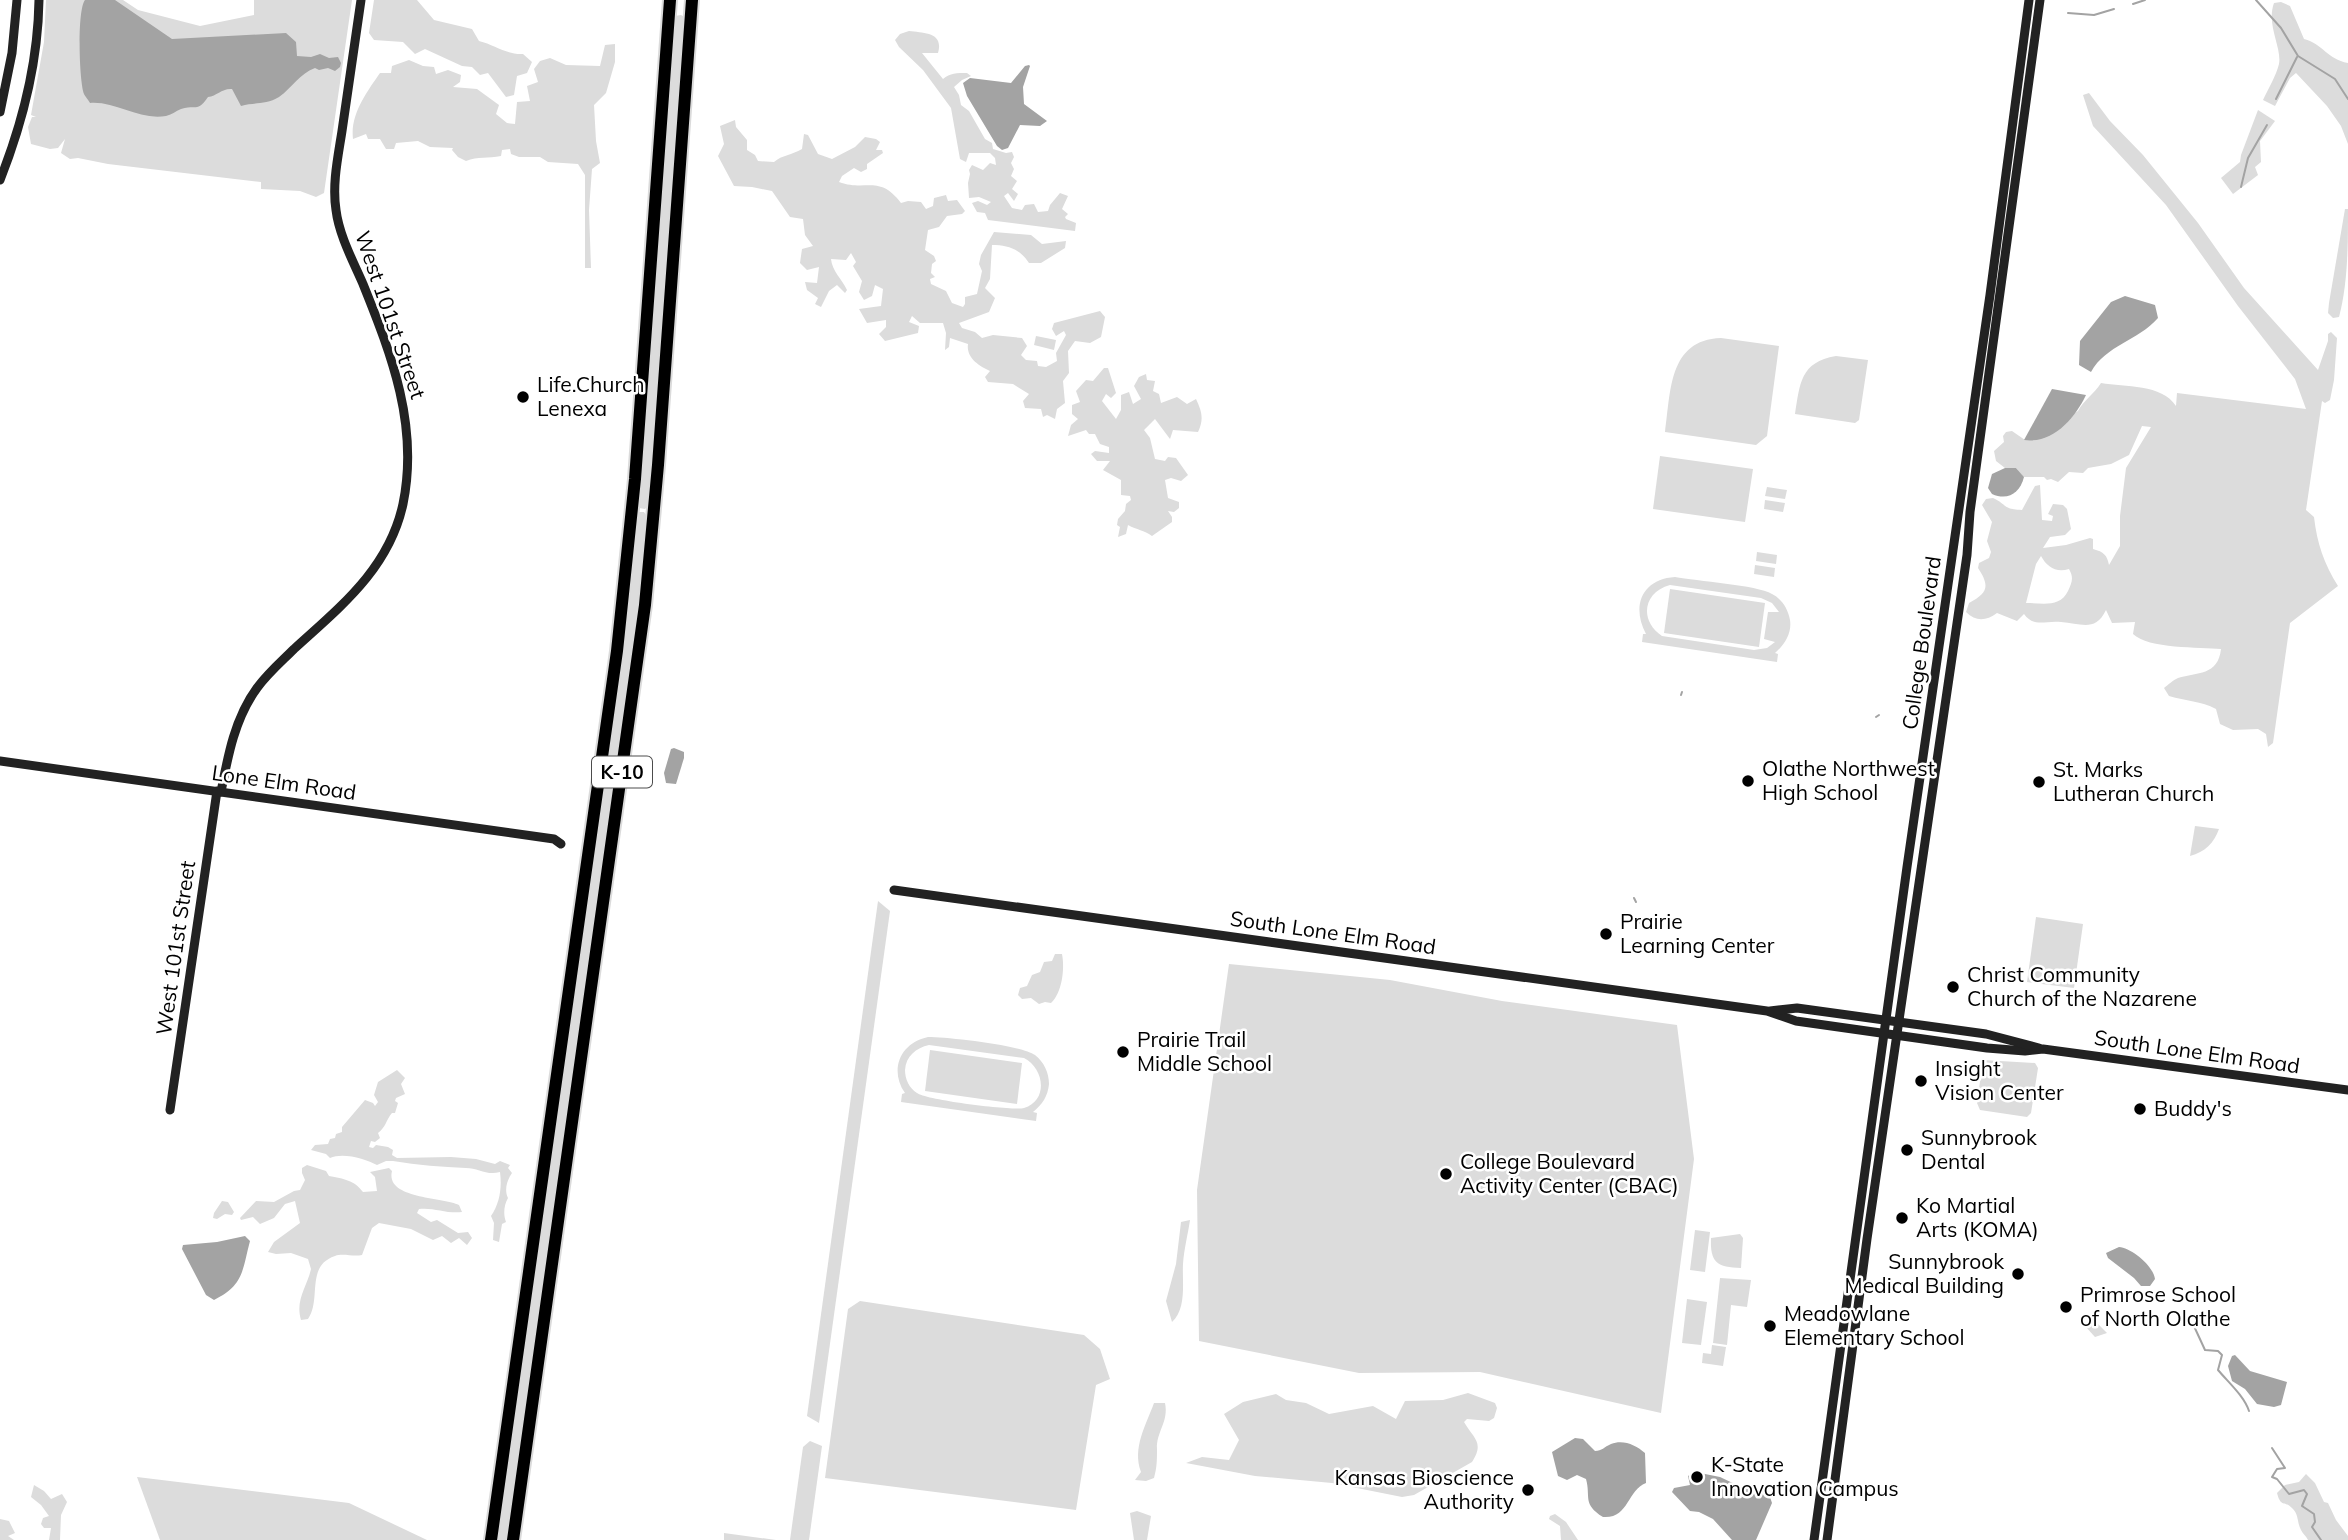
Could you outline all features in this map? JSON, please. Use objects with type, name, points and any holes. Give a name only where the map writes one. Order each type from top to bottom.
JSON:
[{"type":"highway","name":"K-10","points":[[491,1540],[603,756],[624,591],[635,479],[670,0]]},
{"type":"highway","name":"K-10","points":[[513,1540],[645,605],[658,465],[692,0]]},
{"type":"street","points":[[0,112],[12,53],[17,0]]},
{"type":"street","points":[[0,180],[19,128],[31,80],[39,0]]},
{"type":"street","name":"West 101st Street","points":[[170,1110],[219,791],[238,723],[265,677],[343,604],[374,570],[394,532],[407,478],[409,440],[399,385],[336,214],[336,177],[361,0]]},
{"type":"street","name":"College Boulevard","points":[[1814,1540],[1990,295],[2029,0]]},
{"type":"street","name":"College Boulevard","points":[[1827,1540],[1967,555],[1970,512],[2040,0]]},
{"type":"street","name":"Lone Elm Road","points":[[0,761],[500,831],[554,839],[561,844]]},
{"type":"street","name":"South Lone Elm Road","points":[[894,890],[1768,1011],[1796,1021],[1884,1034],[1987,1048],[2025,1051],[2041,1049],[2348,1090]]},
{"type":"street","name":"South Lone Elm Road","points":[[1768,1011],[1797,1008],[1886,1020],[1986,1034],[2041,1049]]},
{"type":"shaded area","points":[[46,0],[123,0],[138,10],[200,26],[254,15],[254,0],[352,0],[324,193],[316,197],[300,191],[261,189],[261,182],[70,159],[61,153],[65,139],[58,148],[50,149],[31,144],[28,127],[32,117],[36,117],[31,115],[44,42]]},
{"type":"shaded area","points":[[85,0],[115,0],[172,39],[286,33],[296,42],[297,56],[311,57],[320,54],[329,58],[338,57],[340,67],[335,71],[315,68],[274,100],[241,106],[232,89],[208,97],[199,107],[181,109],[156,117],[90,103],[82,87],[80,61],[81,17]]},
{"type":"shaded area","points":[[374,0],[417,0],[434,20],[472,29],[479,41],[523,54],[532,62],[527,73],[517,76],[514,95],[506,97],[488,73],[480,75],[472,67],[462,66],[425,49],[415,54],[403,42],[374,40],[369,33]]},
{"type":"shaded area","points":[[2281,2],[2290,6],[2304,39],[2348,63],[2348,144],[2341,126],[2327,106],[2296,73],[2290,78],[2275,106],[2263,100],[2279,64],[2272,11],[2274,3]]},
{"type":"shaded area","points":[[675,16],[686,18],[649,505],[645,509],[639,508],[638,505]]},
{"type":"shaded area","points":[[909,31],[926,33],[938,41],[938,53],[922,53],[943,79],[957,73],[971,76],[954,87],[961,105],[969,111],[985,139],[992,143],[993,149],[1012,152],[1014,157],[1011,163],[1014,169],[1011,176],[1017,181],[1012,189],[1018,194],[1014,201],[1008,193],[1004,196],[1012,208],[1022,210],[1025,205],[1034,204],[1038,212],[1048,211],[1060,193],[1068,196],[1062,209],[1068,214],[1066,219],[1076,223],[1075,231],[988,220],[985,213],[977,212],[972,203],[978,201],[987,205],[991,202],[979,197],[969,198],[969,170],[972,165],[983,170],[990,163],[996,165],[995,158],[990,153],[969,153],[966,162],[960,159],[951,108],[923,70],[895,40],[900,34]]},
{"type":"shaded area","points":[[615,44],[615,62],[606,93],[594,105],[600,163],[592,169],[589,210],[591,268],[585,268],[585,175],[578,164],[548,162],[540,157],[519,157],[511,154],[510,149],[502,150],[501,156],[466,161],[458,157],[453,148],[430,147],[418,141],[396,143],[394,149],[386,149],[380,139],[368,139],[366,134],[353,139],[354,121],[360,104],[380,73],[391,73],[392,66],[409,60],[434,67],[436,74],[448,70],[461,75],[460,82],[453,87],[477,89],[499,105],[496,114],[507,123],[515,124],[517,102],[530,101],[527,86],[538,82],[534,69],[540,61],[550,58],[566,65],[600,66],[605,45]]},
{"type":"shaded area","points":[[1029,65],[1023,87],[1024,104],[1047,121],[1040,126],[1020,125],[1008,148],[1002,150],[967,96],[963,83],[970,78],[1011,83],[1025,66]]},
{"type":"shaded area","points":[[2089,93],[2110,121],[2143,155],[2198,223],[2244,288],[2318,370],[2328,334],[2331,332],[2337,338],[2334,380],[2330,400],[2325,403],[2322,401],[2306,510],[2314,517],[2322,553],[2338,586],[2290,623],[2273,743],[2268,747],[2266,734],[2258,729],[2233,730],[2220,724],[2216,709],[2169,696],[2164,688],[2178,678],[2211,668],[2216,664],[2221,649],[2175,646],[2140,639],[2133,634],[2135,622],[2112,623],[2106,610],[2097,622],[2087,625],[2036,622],[2024,614],[2017,621],[1997,613],[1981,619],[1966,612],[1969,603],[1980,596],[1985,588],[1978,568],[1979,563],[1989,558],[1991,552],[1987,541],[1992,522],[1982,505],[1986,499],[1993,498],[2008,508],[2022,510],[2035,486],[2040,485],[2042,520],[2052,521],[2053,516],[2048,514],[2053,504],[2063,505],[2067,509],[2071,529],[2065,535],[2050,537],[2043,548],[2090,538],[2093,539],[2093,549],[2104,554],[2109,565],[2120,546],[2120,516],[2126,468],[2151,427],[2142,426],[2129,455],[2111,464],[2088,468],[2083,473],[2069,472],[2058,482],[2044,477],[2024,477],[2016,468],[2005,468],[1996,461],[1994,451],[2004,442],[2003,436],[2006,432],[2012,431],[2025,440],[2078,411],[2101,383],[2152,390],[2170,399],[2176,406],[2177,393],[2306,409],[2295,379],[2238,306],[2166,205],[2093,126],[2083,95]],"holes":[[[2041,556],[2056,570],[2069,569],[2071,585],[2060,600],[2044,604],[2026,603],[2036,564]]]},
{"type":"shaded area","points":[[2258,110],[2275,121],[2260,141],[2261,162],[2255,167],[2258,175],[2233,194],[2221,178],[2240,162]]},
{"type":"shaded area","points":[[735,120],[736,127],[747,140],[747,150],[755,155],[758,161],[774,162],[802,149],[804,134],[808,135],[818,154],[832,159],[855,147],[865,137],[876,139],[880,142],[876,150],[882,150],[883,153],[867,164],[867,169],[861,172],[854,168],[842,176],[839,182],[879,186],[893,194],[901,203],[921,202],[926,209],[933,206],[934,198],[946,195],[948,201],[957,200],[965,211],[947,216],[939,227],[928,230],[925,250],[934,256],[936,261],[932,264],[931,273],[935,277],[930,279],[931,284],[946,291],[952,303],[963,307],[965,297],[977,294],[982,271],[979,264],[981,255],[994,232],[1031,235],[1042,244],[1066,241],[1065,248],[1041,263],[1029,263],[1022,254],[1013,249],[992,245],[990,279],[985,288],[995,298],[989,312],[959,323],[962,328],[975,332],[982,338],[993,335],[1022,338],[1027,346],[1021,355],[1026,360],[1037,361],[1038,366],[1046,367],[1057,361],[1056,353],[1066,335],[1064,331],[1056,336],[1052,329],[1054,323],[1100,311],[1105,317],[1101,337],[1090,343],[1075,341],[1068,351],[1069,373],[1063,381],[1065,403],[1057,409],[1055,419],[1047,415],[1043,417],[1041,409],[1025,408],[1023,401],[1029,394],[1013,384],[988,382],[985,377],[990,371],[971,357],[968,344],[950,338],[949,347],[945,350],[946,333],[943,323],[920,323],[912,316],[909,322],[919,326],[918,333],[885,341],[879,334],[886,327],[886,320],[867,323],[859,309],[881,306],[883,289],[875,285],[872,296],[864,300],[859,292],[862,281],[853,266],[856,262],[851,253],[846,260],[831,259],[847,290],[845,293],[837,285],[829,291],[821,307],[815,304],[818,298],[807,290],[805,282],[817,283],[819,267],[807,270],[800,263],[802,249],[813,246],[805,235],[803,219],[790,217],[772,191],[734,186],[718,156],[724,144],[720,126]]},
{"type":"shaded area","points":[[2345,209],[2348,209],[2346,277],[2339,317],[2333,318],[2328,313],[2329,303]]},
{"type":"shaded area","points":[[2125,296],[2155,305],[2158,318],[2105,355],[2091,372],[2079,365],[2080,341],[2111,302]]},
{"type":"shaded area","points":[[1036,336],[1056,340],[1054,350],[1034,345]]},
{"type":"shaded area","points":[[1721,338],[1779,346],[1767,436],[1756,445],[1665,432],[1671,385],[1682,358],[1691,348],[1704,341]]},
{"type":"shaded area","points":[[1836,356],[1868,360],[1859,420],[1855,423],[1795,414],[1804,376],[1815,363]]},
{"type":"shaded area","points":[[1104,368],[1108,368],[1116,393],[1111,398],[1106,394],[1102,401],[1116,419],[1121,410],[1121,395],[1129,392],[1133,404],[1141,399],[1134,386],[1139,377],[1146,374],[1147,380],[1155,381],[1153,391],[1159,394],[1161,403],[1177,397],[1187,404],[1196,399],[1201,412],[1198,432],[1173,430],[1170,439],[1155,419],[1144,430],[1150,438],[1155,459],[1165,461],[1168,457],[1176,458],[1188,475],[1181,481],[1171,478],[1165,480],[1168,498],[1179,502],[1179,508],[1174,512],[1168,511],[1172,522],[1152,536],[1128,525],[1126,534],[1118,537],[1118,519],[1131,500],[1130,496],[1121,495],[1121,480],[1103,470],[1110,461],[1097,461],[1091,454],[1095,451],[1109,453],[1109,447],[1100,444],[1095,434],[1089,434],[1086,430],[1068,436],[1071,425],[1078,419],[1072,414],[1072,405],[1080,402],[1076,391],[1086,380],[1093,381]]},
{"type":"shaded area","points":[[2052,389],[2086,395],[2062,428],[2044,438],[2024,440]]},
{"type":"shaded area","points":[[1660,456],[1753,469],[1745,522],[1653,509]]},
{"type":"shaded area","points":[[2005,468],[2016,468],[2024,477],[2020,487],[2008,496],[1992,494],[1988,488],[1992,474]]},
{"type":"shaded area","points":[[1767,487],[1787,490],[1785,499],[1765,496]]},
{"type":"shaded area","points":[[1765,500],[1785,503],[1783,512],[1764,509]]},
{"type":"shaded area","points":[[638,512],[644,512],[648,518],[641,591],[508,1540],[496,1540]]},
{"type":"shaded area","points":[[1757,552],[1777,555],[1776,564],[1756,561]]},
{"type":"shaded area","points":[[1755,565],[1775,568],[1774,577],[1754,574]]},
{"type":"shaded area","points":[[1675,577],[1740,586],[1776,596],[1786,608],[1790,625],[1787,638],[1775,653],[1778,654],[1777,662],[1642,642],[1643,634],[1646,634],[1640,614],[1642,596],[1654,583]],"holes":[[[1670,585],[1761,598],[1772,603],[1779,612],[1768,612],[1764,639],[1775,642],[1767,648],[1754,650],[1662,636],[1655,630],[1647,615],[1647,608],[1654,594]]]},
{"type":"shaded area","points":[[1670,589],[1765,603],[1759,647],[1664,633]]},
{"type":"shaded area","points":[[671,749],[684,752],[676,784],[666,783],[664,773]]},
{"type":"shaded area","points":[[2195,826],[2219,829],[2208,846],[2190,856]]},
{"type":"shaded area","points":[[878,901],[890,911],[819,1423],[807,1416]]},
{"type":"shaded area","points":[[2036,917],[2083,924],[2074,988],[2027,982]]},
{"type":"shaded area","points":[[1055,954],[1062,954],[1063,967],[1062,980],[1055,999],[1051,1003],[1039,1004],[1031,998],[1022,999],[1018,995],[1020,988],[1027,986],[1032,975],[1040,972],[1044,962],[1052,961]]},
{"type":"shaded area","name":"College Boulevard Activity Center (CBAC)","points":[[1229,964],[1390,980],[1502,1001],[1677,1025],[1694,1159],[1661,1413],[1480,1372],[1359,1373],[1199,1341],[1197,1190]]},
{"type":"shaded area","points":[[928,1037],[967,1040],[1015,1048],[1035,1055],[1045,1068],[1049,1084],[1044,1100],[1033,1112],[1037,1113],[1036,1121],[901,1102],[902,1094],[905,1093],[898,1075],[900,1059],[904,1051],[918,1040]],"holes":[[[929,1045],[1024,1058],[1036,1069],[1041,1084],[1032,1104],[1017,1109],[924,1096],[912,1089],[905,1073],[910,1057],[920,1048]]]},
{"type":"shaded area","points":[[930,1050],[1022,1063],[1017,1104],[925,1091]]},
{"type":"shaded area","points":[[1983,1060],[2035,1063],[2038,1068],[2031,1113],[2027,1117],[1980,1110],[1977,1103]]},
{"type":"shaded area","points":[[397,1070],[405,1078],[401,1084],[405,1094],[396,1098],[398,1103],[395,1113],[392,1113],[378,1133],[380,1138],[375,1142],[371,1141],[369,1147],[388,1147],[397,1158],[451,1157],[495,1164],[500,1161],[510,1165],[508,1168],[512,1173],[507,1182],[508,1198],[504,1210],[506,1222],[502,1224],[499,1242],[493,1240],[494,1223],[491,1216],[500,1195],[500,1172],[393,1161],[377,1165],[348,1156],[330,1158],[326,1154],[311,1150],[315,1145],[328,1144],[330,1139],[342,1132],[342,1127],[365,1100],[375,1106],[378,1102],[374,1095],[378,1082]]},
{"type":"shaded area","points":[[307,1165],[326,1171],[329,1176],[352,1182],[363,1192],[377,1191],[375,1177],[370,1172],[389,1168],[392,1171],[392,1180],[406,1192],[459,1205],[462,1212],[419,1209],[417,1213],[431,1222],[437,1220],[458,1233],[468,1232],[472,1238],[467,1245],[459,1238],[451,1243],[442,1236],[433,1240],[411,1229],[379,1223],[372,1228],[362,1255],[335,1256],[320,1267],[312,1311],[308,1319],[301,1320],[300,1300],[311,1269],[308,1259],[291,1253],[268,1252],[274,1242],[300,1223],[295,1201],[285,1204],[274,1218],[260,1224],[253,1217],[240,1218],[256,1201],[274,1202],[300,1190],[305,1180],[302,1168]]},
{"type":"shaded area","points":[[222,1201],[228,1202],[234,1212],[232,1215],[213,1218],[214,1213]]},
{"type":"shaded area","points":[[1190,1220],[1184,1258],[1182,1302],[1172,1322],[1166,1301],[1176,1264],[1181,1222]]},
{"type":"shaded area","points":[[1695,1230],[1710,1232],[1705,1272],[1690,1270]]},
{"type":"shaded area","points":[[1740,1234],[1743,1238],[1741,1268],[1721,1265],[1712,1253],[1711,1238]]},
{"type":"shaded area","points":[[245,1236],[250,1241],[240,1276],[231,1289],[214,1300],[206,1295],[182,1249],[183,1245]]},
{"type":"shaded area","points":[[2119,1247],[2135,1254],[2150,1268],[2155,1279],[2150,1286],[2141,1286],[2108,1258],[2106,1253]]},
{"type":"shaded area","points":[[1720,1278],[1751,1280],[1747,1307],[1731,1305],[1727,1345],[1713,1343]]},
{"type":"shaded area","points":[[1687,1299],[1707,1302],[1701,1345],[1682,1343]]},
{"type":"shaded area","points":[[860,1301],[1084,1335],[1100,1349],[1110,1379],[1096,1385],[1076,1510],[825,1478],[848,1309]]},
{"type":"shaded area","points":[[2092,1318],[2107,1333],[2095,1337],[2085,1326]]},
{"type":"shaded area","points":[[1712,1345],[1726,1347],[1723,1366],[1702,1363],[1703,1353],[1711,1354]]},
{"type":"shaded area","points":[[2235,1355],[2250,1371],[2287,1382],[2281,1405],[2274,1407],[2257,1404],[2245,1389],[2232,1381],[2228,1366]]},
{"type":"shaded area","points":[[1468,1393],[1495,1403],[1497,1408],[1494,1418],[1489,1421],[1467,1419],[1464,1422],[1478,1445],[1476,1455],[1472,1462],[1414,1495],[1402,1497],[1332,1483],[1255,1476],[1186,1463],[1202,1457],[1229,1460],[1239,1440],[1224,1414],[1243,1402],[1276,1394],[1286,1400],[1306,1403],[1329,1414],[1373,1406],[1396,1419],[1405,1401],[1443,1400]]},
{"type":"shaded area","points":[[1154,1403],[1165,1403],[1166,1410],[1158,1437],[1155,1474],[1154,1478],[1146,1481],[1135,1480],[1141,1472],[1139,1445]]},
{"type":"shaded area","points":[[1575,1438],[1583,1439],[1595,1451],[1620,1442],[1633,1445],[1645,1453],[1646,1483],[1635,1492],[1618,1514],[1603,1517],[1592,1508],[1588,1500],[1586,1479],[1577,1475],[1567,1480],[1558,1476],[1552,1452]]},
{"type":"shaded area","points":[[810,1441],[822,1446],[809,1540],[790,1540],[803,1447]]},
{"type":"shaded area","points":[[1695,1472],[1720,1477],[1739,1486],[1753,1487],[1770,1497],[1772,1503],[1756,1540],[1732,1540],[1713,1519],[1690,1511],[1672,1492],[1674,1488],[1690,1485],[1688,1476]]},
{"type":"shaded area","points":[[2306,1474],[2315,1483],[2324,1502],[2328,1503],[2348,1540],[2308,1540],[2301,1530],[2294,1510],[2280,1501],[2277,1493],[2285,1485],[2299,1482]]},
{"type":"shaded area","points":[[137,1477],[349,1503],[427,1540],[160,1540]]},
{"type":"shaded area","points":[[34,1485],[51,1499],[62,1494],[67,1502],[61,1515],[60,1540],[49,1540],[51,1528],[44,1528],[41,1524],[43,1518],[49,1516],[31,1497]]},
{"type":"shaded area","points":[[1137,1511],[1151,1516],[1147,1540],[1134,1540],[1130,1513]]},
{"type":"shaded area","points":[[1555,1514],[1566,1522],[1578,1540],[1561,1540],[1560,1526],[1549,1519]]},
{"type":"shaded area","points":[[0,1519],[9,1521],[15,1533],[8,1536],[14,1540],[0,1540]]},
{"type":"shaded area","points":[[724,1533],[776,1540],[724,1540]]},
{"type":"waterway","points":[[2133,4],[2145,0]]},
{"type":"waterway","points":[[2256,0],[2281,28],[2298,56],[2335,79],[2348,99]]},
{"type":"waterway","points":[[2068,13],[2094,15],[2114,9]]},
{"type":"waterway","points":[[2276,99],[2297,57]]},
{"type":"waterway","points":[[2241,187],[2248,158],[2267,125]]},
{"type":"waterway","points":[[1634,898],[1636,902]]},
{"type":"waterway","points":[[1637,924],[1649,918]]},
{"type":"waterway","points":[[2193,1324],[2205,1350],[2218,1351],[2222,1355],[2218,1370],[2240,1395],[2249,1411]]},
{"type":"waterway","points":[[2272,1448],[2285,1468],[2277,1469],[2272,1477],[2277,1479],[2289,1494],[2304,1490],[2307,1494],[2302,1506],[2314,1514],[2315,1522],[2312,1527],[2321,1540]]},
{"type":"place","name":"Life.Church Lenexa","points":[[523,397]]},
{"type":"place","name":"Olathe Northwest High School","points":[[1748,781]]},
{"type":"place","name":"St. Marks Lutheran Church","points":[[2039,782]]},
{"type":"place","name":"Prairie Learning Center","points":[[1606,934]]},
{"type":"place","name":"Christ Community Church of the Nazarene","points":[[1953,987]]},
{"type":"place","name":"Prairie Trail Middle School","points":[[1123,1052]]},
{"type":"place","name":"Insight Vision Center","points":[[1921,1081]]},
{"type":"place","name":"Buddy's","points":[[2140,1109]]},
{"type":"place","name":"Sunnybrook Dental","points":[[1907,1150]]},
{"type":"place","name":"College Boulevard Activity Center (CBAC)","points":[[1446,1174]]},
{"type":"place","name":"Ko Martial Arts (KOMA)","points":[[1902,1218]]},
{"type":"place","name":"Sunnybrook Medical Building","points":[[2018,1274]]},
{"type":"place","name":"Primrose School of North Olathe","points":[[2066,1307]]},
{"type":"place","name":"Meadowlane Elementary School","points":[[1770,1326]]},
{"type":"place","name":"K-State Innovation Campus","points":[[1697,1477]]},
{"type":"place","name":"Kansas Bioscience Authority","points":[[1528,1490]]}]
